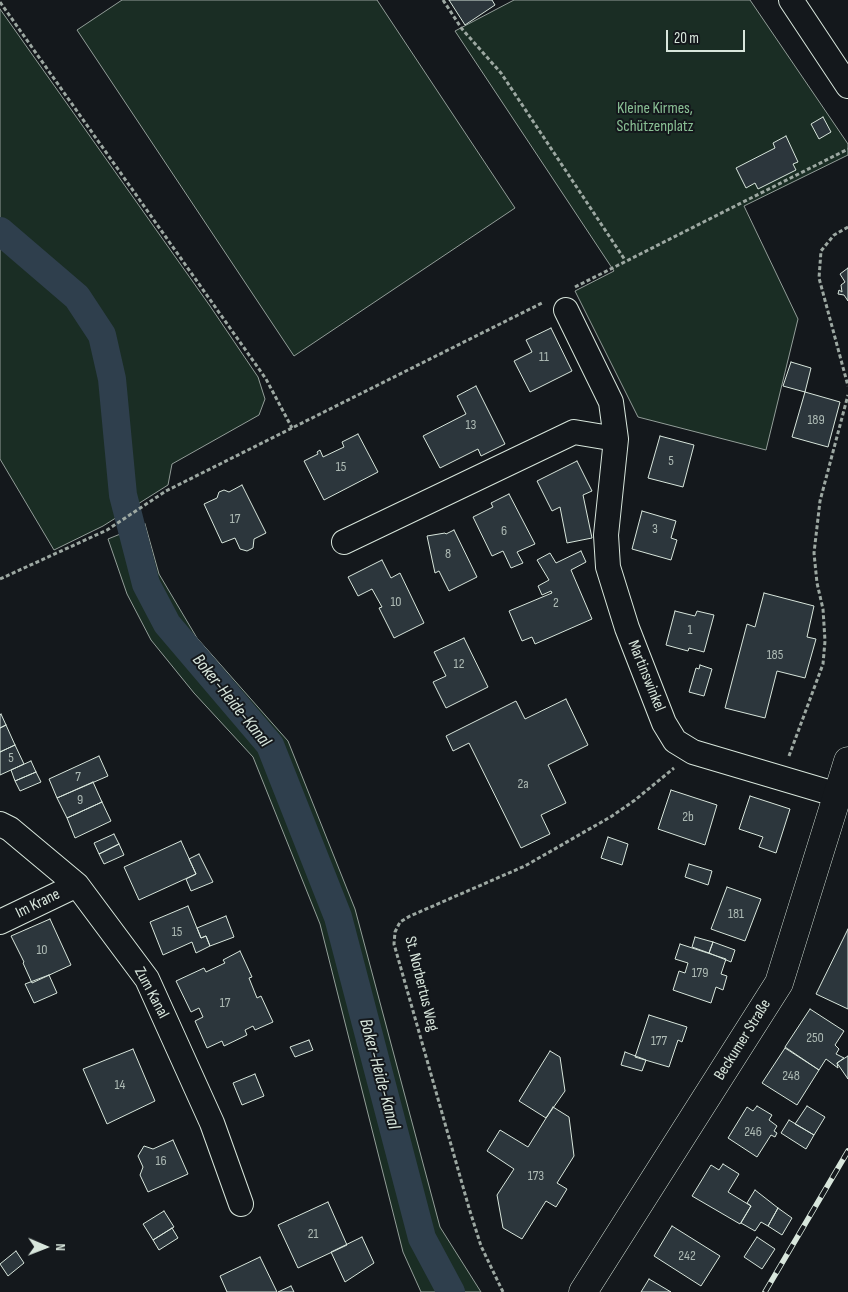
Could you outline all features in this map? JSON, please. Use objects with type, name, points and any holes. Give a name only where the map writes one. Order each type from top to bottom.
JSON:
[{"type":"main road","name":"Beckumer Straße","points":[[583,1292],[779,983],[848,761]]},
{"type":"street","points":[[792,0],[848,86]]},
{"type":"street","name":"Martinswinkel","points":[[560,300],[611,402],[616,439],[606,535],[608,567],[624,620],[664,723],[675,741],[693,752],[838,796]]},
{"type":"street","points":[[344,542],[574,432],[616,439]]},
{"type":"street","name":"Zum Kanal","points":[[0,824],[10,829],[77,885],[147,979],[212,1123],[241,1204]]},
{"type":"street","name":"Im Krane","points":[[0,922],[77,885]]},
{"type":"path","points":[[442,0],[462,29],[501,73],[625,260]]},
{"type":"path","points":[[0,2],[266,379],[292,428]]},
{"type":"path","points":[[0,579],[107,530],[166,491],[292,428],[560,300],[625,260],[848,149]]},
{"type":"path","points":[[848,227],[834,235],[821,251],[819,278],[848,386]]},
{"type":"path","points":[[782,778],[824,664],[823,610],[817,583],[814,552],[820,501],[848,395]]},
{"type":"path","name":"St. Norbertus Weg","points":[[503,1292],[481,1246],[469,1208],[394,944],[395,932],[400,922],[410,916],[525,866],[627,806],[693,752]]},
{"type":"green space","points":[[122,0],[377,0],[515,208],[294,356],[77,30]]},
{"type":"green space","name":"Kleine Kirmes, Schützenplatz","points":[[514,0],[750,0],[848,144],[848,155],[744,206],[798,319],[766,450],[638,417],[575,291],[614,271],[455,31]]},
{"type":"green space","points":[[0,9],[210,306],[258,377],[265,399],[259,415],[172,464],[168,485],[103,526],[54,550],[0,459]]},
{"type":"green space","points":[[145,524],[159,574],[197,638],[288,741],[355,909],[440,1227],[481,1292],[421,1292],[403,1252],[320,924],[253,757],[194,693],[151,640],[127,594],[108,539]]},
{"type":"building","points":[[449,0],[492,0],[495,5],[465,25]]},
{"type":"building","points":[[823,117],[831,132],[819,139],[811,124]]},
{"type":"building","points":[[786,136],[798,162],[793,164],[796,170],[758,189],[755,183],[746,188],[736,168],[775,148],[773,143]]},
{"type":"building","points":[[848,268],[848,301],[844,295],[838,294],[839,290],[842,292],[841,285],[845,282],[840,274]]},
{"type":"building","points":[[551,328],[572,371],[530,392],[514,361],[532,352],[526,340]]},
{"type":"building","points":[[791,362],[811,368],[805,392],[783,386]]},
{"type":"building","points":[[476,386],[505,444],[481,456],[478,449],[440,468],[423,436],[466,414],[457,396]]},
{"type":"building","points":[[805,392],[840,402],[828,447],[792,437]]},
{"type":"building","points":[[358,434],[378,472],[324,500],[304,461],[318,454],[317,452],[320,450],[323,457],[344,447],[342,442]]},
{"type":"building","points":[[660,436],[694,445],[683,487],[648,478]]},
{"type":"building","points":[[577,461],[592,491],[583,495],[592,538],[567,543],[560,507],[552,511],[537,481]]},
{"type":"building","points":[[242,485],[266,533],[254,539],[253,548],[247,551],[240,549],[235,538],[222,543],[204,504],[217,498],[219,492],[224,490],[229,492]]},
{"type":"building","points":[[509,494],[535,544],[517,552],[523,563],[511,568],[503,551],[492,556],[473,517],[493,507],[491,503]]},
{"type":"building","points":[[642,511],[676,521],[671,538],[677,540],[671,560],[632,549]]},
{"type":"building","points":[[454,530],[477,577],[449,591],[439,571],[435,573],[427,536],[446,534]]},
{"type":"building","points":[[581,551],[586,562],[571,570],[592,619],[535,644],[532,637],[522,641],[509,611],[552,593],[551,591],[542,595],[538,586],[549,580],[537,560],[550,553],[556,563]]},
{"type":"building","points":[[382,560],[391,578],[400,573],[424,623],[394,638],[379,608],[382,607],[372,589],[358,596],[348,577]]},
{"type":"building","points":[[764,593],[814,606],[807,637],[816,639],[805,678],[777,671],[765,718],[725,708],[747,624],[755,627]]},
{"type":"building","points":[[675,611],[695,616],[697,611],[714,615],[704,652],[689,648],[688,651],[666,645]]},
{"type":"building","points":[[464,638],[488,687],[446,708],[433,682],[446,676],[434,652]]},
{"type":"building","points":[[700,665],[712,669],[704,696],[689,692],[696,668],[699,669]]},
{"type":"building","points":[[566,699],[588,745],[548,765],[566,803],[541,815],[550,834],[521,848],[469,743],[453,751],[446,736],[516,701],[525,719]]},
{"type":"building","points":[[0,715],[6,725],[0,728]]},
{"type":"building","points":[[6,725],[15,745],[0,752],[0,728]]},
{"type":"building","points":[[15,745],[24,764],[0,775],[0,752]]},
{"type":"building","points":[[99,756],[108,776],[57,798],[49,779]]},
{"type":"building","points":[[31,761],[36,772],[15,781],[11,770]]},
{"type":"building","points":[[36,772],[41,782],[20,791],[15,781]]},
{"type":"building","points":[[93,782],[102,802],[67,818],[57,798]]},
{"type":"building","points":[[671,790],[717,805],[705,845],[658,829]]},
{"type":"building","points":[[750,796],[790,809],[776,853],[759,847],[763,837],[739,829]]},
{"type":"building","points":[[102,802],[111,821],[75,838],[67,818]]},
{"type":"building","points":[[114,834],[119,844],[99,854],[94,843]]},
{"type":"building","points":[[608,837],[628,844],[622,865],[601,858]]},
{"type":"building","points":[[181,841],[196,874],[139,900],[124,867]]},
{"type":"building","points":[[119,844],[124,855],[104,864],[99,854]]},
{"type":"building","points":[[199,854],[213,882],[191,891],[186,879],[196,874],[189,859]]},
{"type":"building","points":[[689,864],[712,871],[708,885],[685,877]]},
{"type":"building","points":[[727,887],[761,899],[745,941],[711,929]]},
{"type":"building","points":[[188,906],[201,938],[206,936],[210,946],[196,953],[192,942],[163,955],[150,922]]},
{"type":"building","points":[[226,916],[234,937],[210,946],[206,936],[201,938],[197,928]]},
{"type":"building","points":[[50,919],[71,965],[32,983],[11,936]]},
{"type":"building","points":[[848,929],[848,1009],[816,994]]},
{"type":"building","points":[[695,937],[713,942],[709,953],[692,947]]},
{"type":"building","points":[[713,942],[735,950],[731,962],[709,953]]},
{"type":"building","points":[[680,944],[726,959],[721,974],[727,976],[723,990],[716,987],[711,1003],[673,990],[679,971],[685,973],[688,963],[675,959]]},
{"type":"building","points":[[240,951],[252,977],[249,978],[257,998],[261,996],[273,1022],[255,1030],[253,1026],[245,1030],[247,1035],[224,1046],[222,1041],[207,1048],[195,1021],[203,1017],[199,1008],[191,1012],[176,981],[204,968],[206,972],[225,963],[223,960]]},
{"type":"building","points":[[49,975],[57,993],[34,1003],[25,984]]},
{"type":"building","points":[[810,1009],[844,1031],[835,1045],[839,1049],[836,1054],[844,1058],[837,1063],[838,1068],[826,1059],[819,1070],[785,1047]]},
{"type":"building","points":[[649,1015],[687,1027],[682,1042],[678,1040],[669,1067],[635,1057]]},
{"type":"building","points":[[309,1040],[313,1050],[295,1057],[290,1047]]},
{"type":"building","points":[[785,1048],[819,1070],[797,1105],[762,1083]]},
{"type":"building","points":[[133,1049],[155,1101],[107,1124],[83,1069]]},
{"type":"building","points":[[550,1051],[560,1057],[565,1091],[546,1118],[519,1101]]},
{"type":"building","points":[[625,1052],[646,1060],[642,1071],[621,1065]]},
{"type":"building","points":[[848,1056],[848,1079],[837,1063]]},
{"type":"building","points":[[255,1074],[264,1096],[242,1105],[233,1083]]},
{"type":"building","points":[[757,1106],[772,1115],[769,1120],[777,1126],[774,1131],[777,1133],[775,1137],[771,1135],[757,1157],[728,1138],[747,1107],[753,1111]]},
{"type":"building","points":[[807,1106],[825,1117],[814,1135],[795,1124]]},
{"type":"building","points":[[553,1107],[569,1117],[574,1156],[557,1183],[567,1189],[556,1207],[546,1201],[522,1239],[503,1228],[497,1195],[514,1169],[487,1151],[500,1130],[528,1147]]},
{"type":"building","points":[[789,1120],[814,1135],[806,1149],[781,1133]]},
{"type":"building","points":[[173,1140],[188,1174],[148,1192],[140,1175],[143,1167],[138,1156],[144,1146],[153,1149]]},
{"type":"building","points":[[723,1164],[739,1174],[728,1192],[751,1206],[740,1224],[692,1196],[711,1165],[719,1170]]},
{"type":"building","points":[[755,1190],[778,1208],[768,1226],[761,1222],[755,1231],[741,1223],[751,1206],[747,1203]]},
{"type":"building","points":[[328,1202],[347,1245],[298,1268],[278,1225]]},
{"type":"building","points":[[778,1208],[792,1218],[782,1235],[768,1226]]},
{"type":"building","points":[[164,1211],[174,1227],[153,1240],[143,1224]]},
{"type":"building","points":[[672,1226],[720,1256],[701,1286],[654,1256]]},
{"type":"building","points":[[172,1228],[178,1238],[159,1250],[153,1240]]},
{"type":"building","points":[[362,1237],[374,1263],[345,1282],[331,1252]]},
{"type":"building","points":[[757,1237],[775,1249],[762,1269],[744,1257]]},
{"type":"building","points":[[16,1251],[24,1263],[8,1276],[0,1264]]},
{"type":"building","points":[[260,1257],[277,1292],[227,1292],[220,1276]]},
{"type":"building","points":[[649,1279],[671,1292],[641,1292]]},
{"type":"building","points":[[291,1286],[294,1292],[278,1292]]},
{"type":"waterway","name":"Boker-Heide-Kanal","points":[[0,231],[77,297],[102,335],[112,379],[123,495],[146,584],[167,624],[270,745],[338,917],[422,1238],[451,1292]]},
{"type":"railway","points":[[765,1292],[848,1151]]}]
